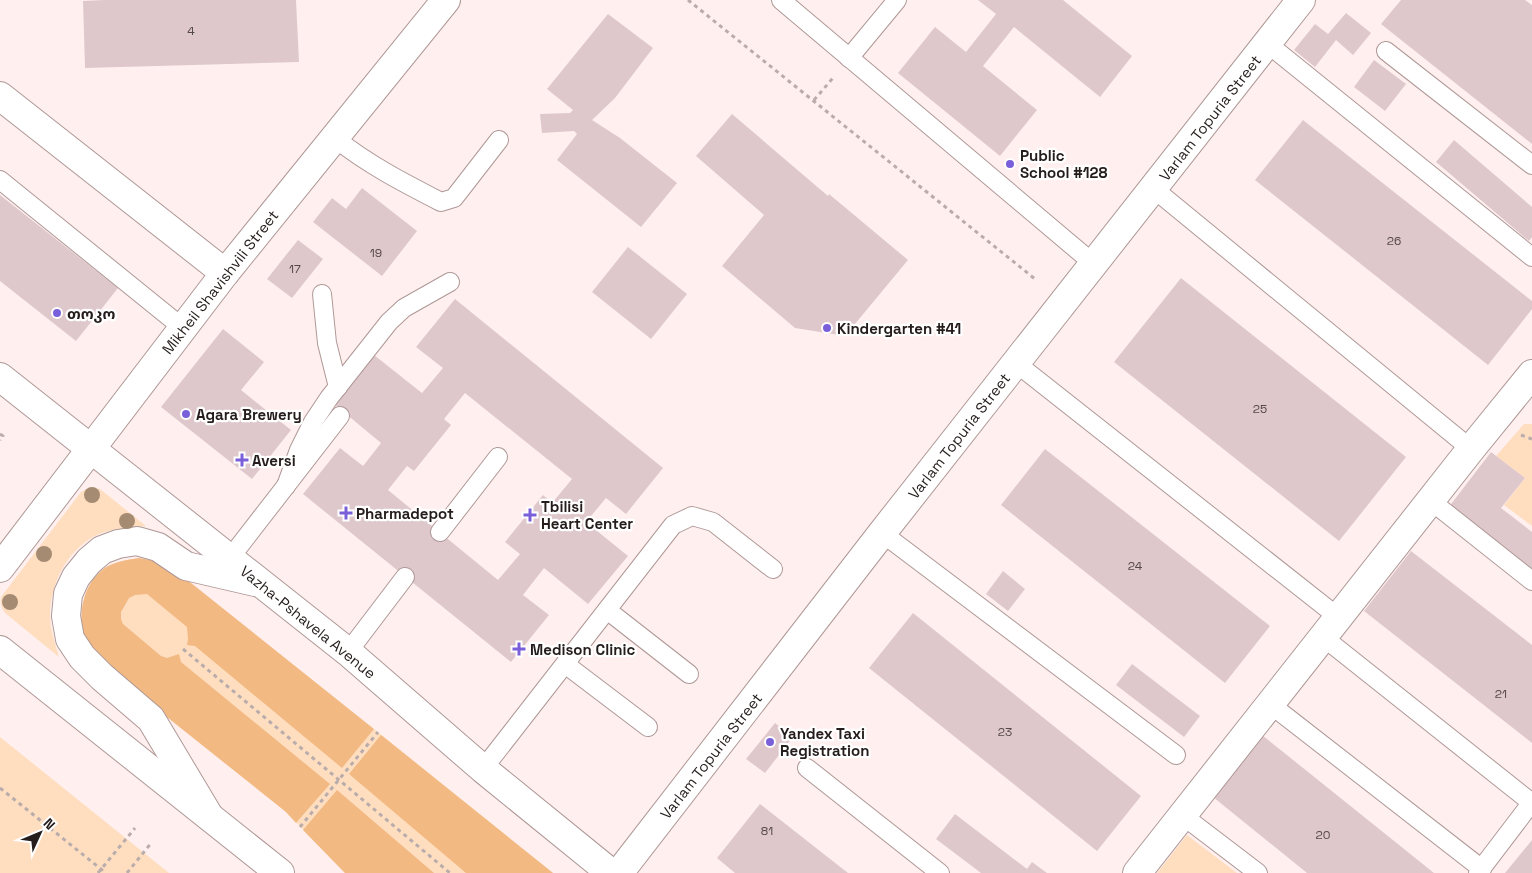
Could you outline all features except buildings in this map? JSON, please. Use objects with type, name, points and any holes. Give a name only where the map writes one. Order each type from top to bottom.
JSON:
[{"type":"street","name":"Mikheil Shavishvili Street","points":[[0,568],[225,274],[446,0]]},
{"type":"street","name":"Varlam Topuria Street","points":[[618,873],[882,533],[1301,0]]},
{"type":"street","points":[[0,96],[225,274]]},
{"type":"street","points":[[1137,873],[1532,374]]},
{"type":"street","name":"Vazha-Pshavela Avenue","points":[[0,377],[348,652],[483,769],[611,873]]},
{"type":"street","points":[[209,816],[151,719],[82,658],[70,639],[66,616],[68,594],[76,577],[89,561],[102,550],[118,544],[137,541],[158,547],[186,566],[261,583]]},
{"type":"street","points":[[0,650],[280,873]]},
{"type":"lane","points":[[781,0],[1094,264]]},
{"type":"lane","points":[[850,58],[897,0]]},
{"type":"lane","points":[[1268,44],[1532,257]]},
{"type":"lane","points":[[1386,51],[1532,164]]},
{"type":"lane","points":[[335,138],[356,155],[441,202],[454,198],[500,140]]},
{"type":"lane","points":[[0,180],[183,328]]},
{"type":"lane","points":[[1154,189],[1471,449]]},
{"type":"lane","points":[[286,486],[299,450],[313,422],[394,318],[404,308],[450,282]]},
{"type":"lane","points":[[322,294],[327,343],[338,388]]},
{"type":"lane","points":[[1016,363],[1330,627],[1532,803],[1480,871],[1270,704]]},
{"type":"lane","points":[[230,558],[340,416]]},
{"type":"lane","points":[[440,532],[498,457]]},
{"type":"lane","points":[[1431,501],[1532,581]]},
{"type":"lane","points":[[483,769],[673,524],[692,516],[713,522],[773,569]]},
{"type":"lane","points":[[882,533],[1176,755]]},
{"type":"lane","points":[[348,652],[405,577]]},
{"type":"lane","points":[[607,610],[689,674]]},
{"type":"lane","points":[[566,664],[648,727]]},
{"type":"lane","points":[[807,768],[940,873]]},
{"type":"lane","points":[[1182,816],[1258,873]]},
{"type":"path","points":[[688,0],[1035,279]]},
{"type":"path","points":[[0,434],[3,436],[0,440]]},
{"type":"path","points":[[183,649],[450,873]]},
{"type":"path","points":[[300,827],[378,732]]},
{"type":"path","points":[[0,788],[106,873]]},
{"type":"path","points":[[98,873],[135,828]]},
{"type":"path","points":[[127,873],[152,842]]},
{"type":"shaded area","points":[[1524,424],[1532,424],[1532,526],[1504,505],[1525,478],[1496,456]]},
{"type":"shaded area","points":[[90,487],[100,489],[146,526],[119,529],[99,534],[82,544],[65,564],[54,588],[50,614],[51,627],[59,657],[5,613],[1,605],[1,597],[81,492]]},
{"type":"shaded area","points":[[139,558],[378,732],[553,873],[345,873],[286,812],[83,632],[83,604],[90,584],[102,571],[119,563]]},
{"type":"shaded area","points":[[139,558],[156,561],[176,571],[374,729],[342,768],[195,646],[187,645],[187,627],[147,594],[135,595],[129,598],[121,612],[123,624],[161,656],[167,658],[179,654],[181,662],[330,784],[296,823],[286,812],[118,678],[98,656],[85,637],[81,615],[84,598],[91,582],[102,570],[110,565]]},
{"type":"shaded area","points":[[381,735],[553,873],[466,873],[349,774]]},
{"type":"shaded area","points":[[0,737],[169,873],[0,873]]},
{"type":"shaded area","points":[[337,790],[434,873],[345,873],[303,830]]},
{"type":"shaded area","points":[[1187,835],[1237,873],[1157,873]]},
{"type":"place","name":"Public School #128","points":[[1010,164]]},
{"type":"place","name":"თოკო","points":[[57,313]]},
{"type":"place","name":"Kindergarten #41","points":[[827,328]]},
{"type":"place","name":"Agara Brewery","points":[[186,414]]},
{"type":"place","name":"Aversi","points":[[242,460]]},
{"type":"place","name":"Pharmadepot","points":[[346,513]]},
{"type":"place","name":"Tbilisi Heart Center","points":[[530,515]]},
{"type":"place","name":"Medison Clinic","points":[[519,649]]},
{"type":"place","name":"Yandex Taxi Registration","points":[[770,742]]}]
